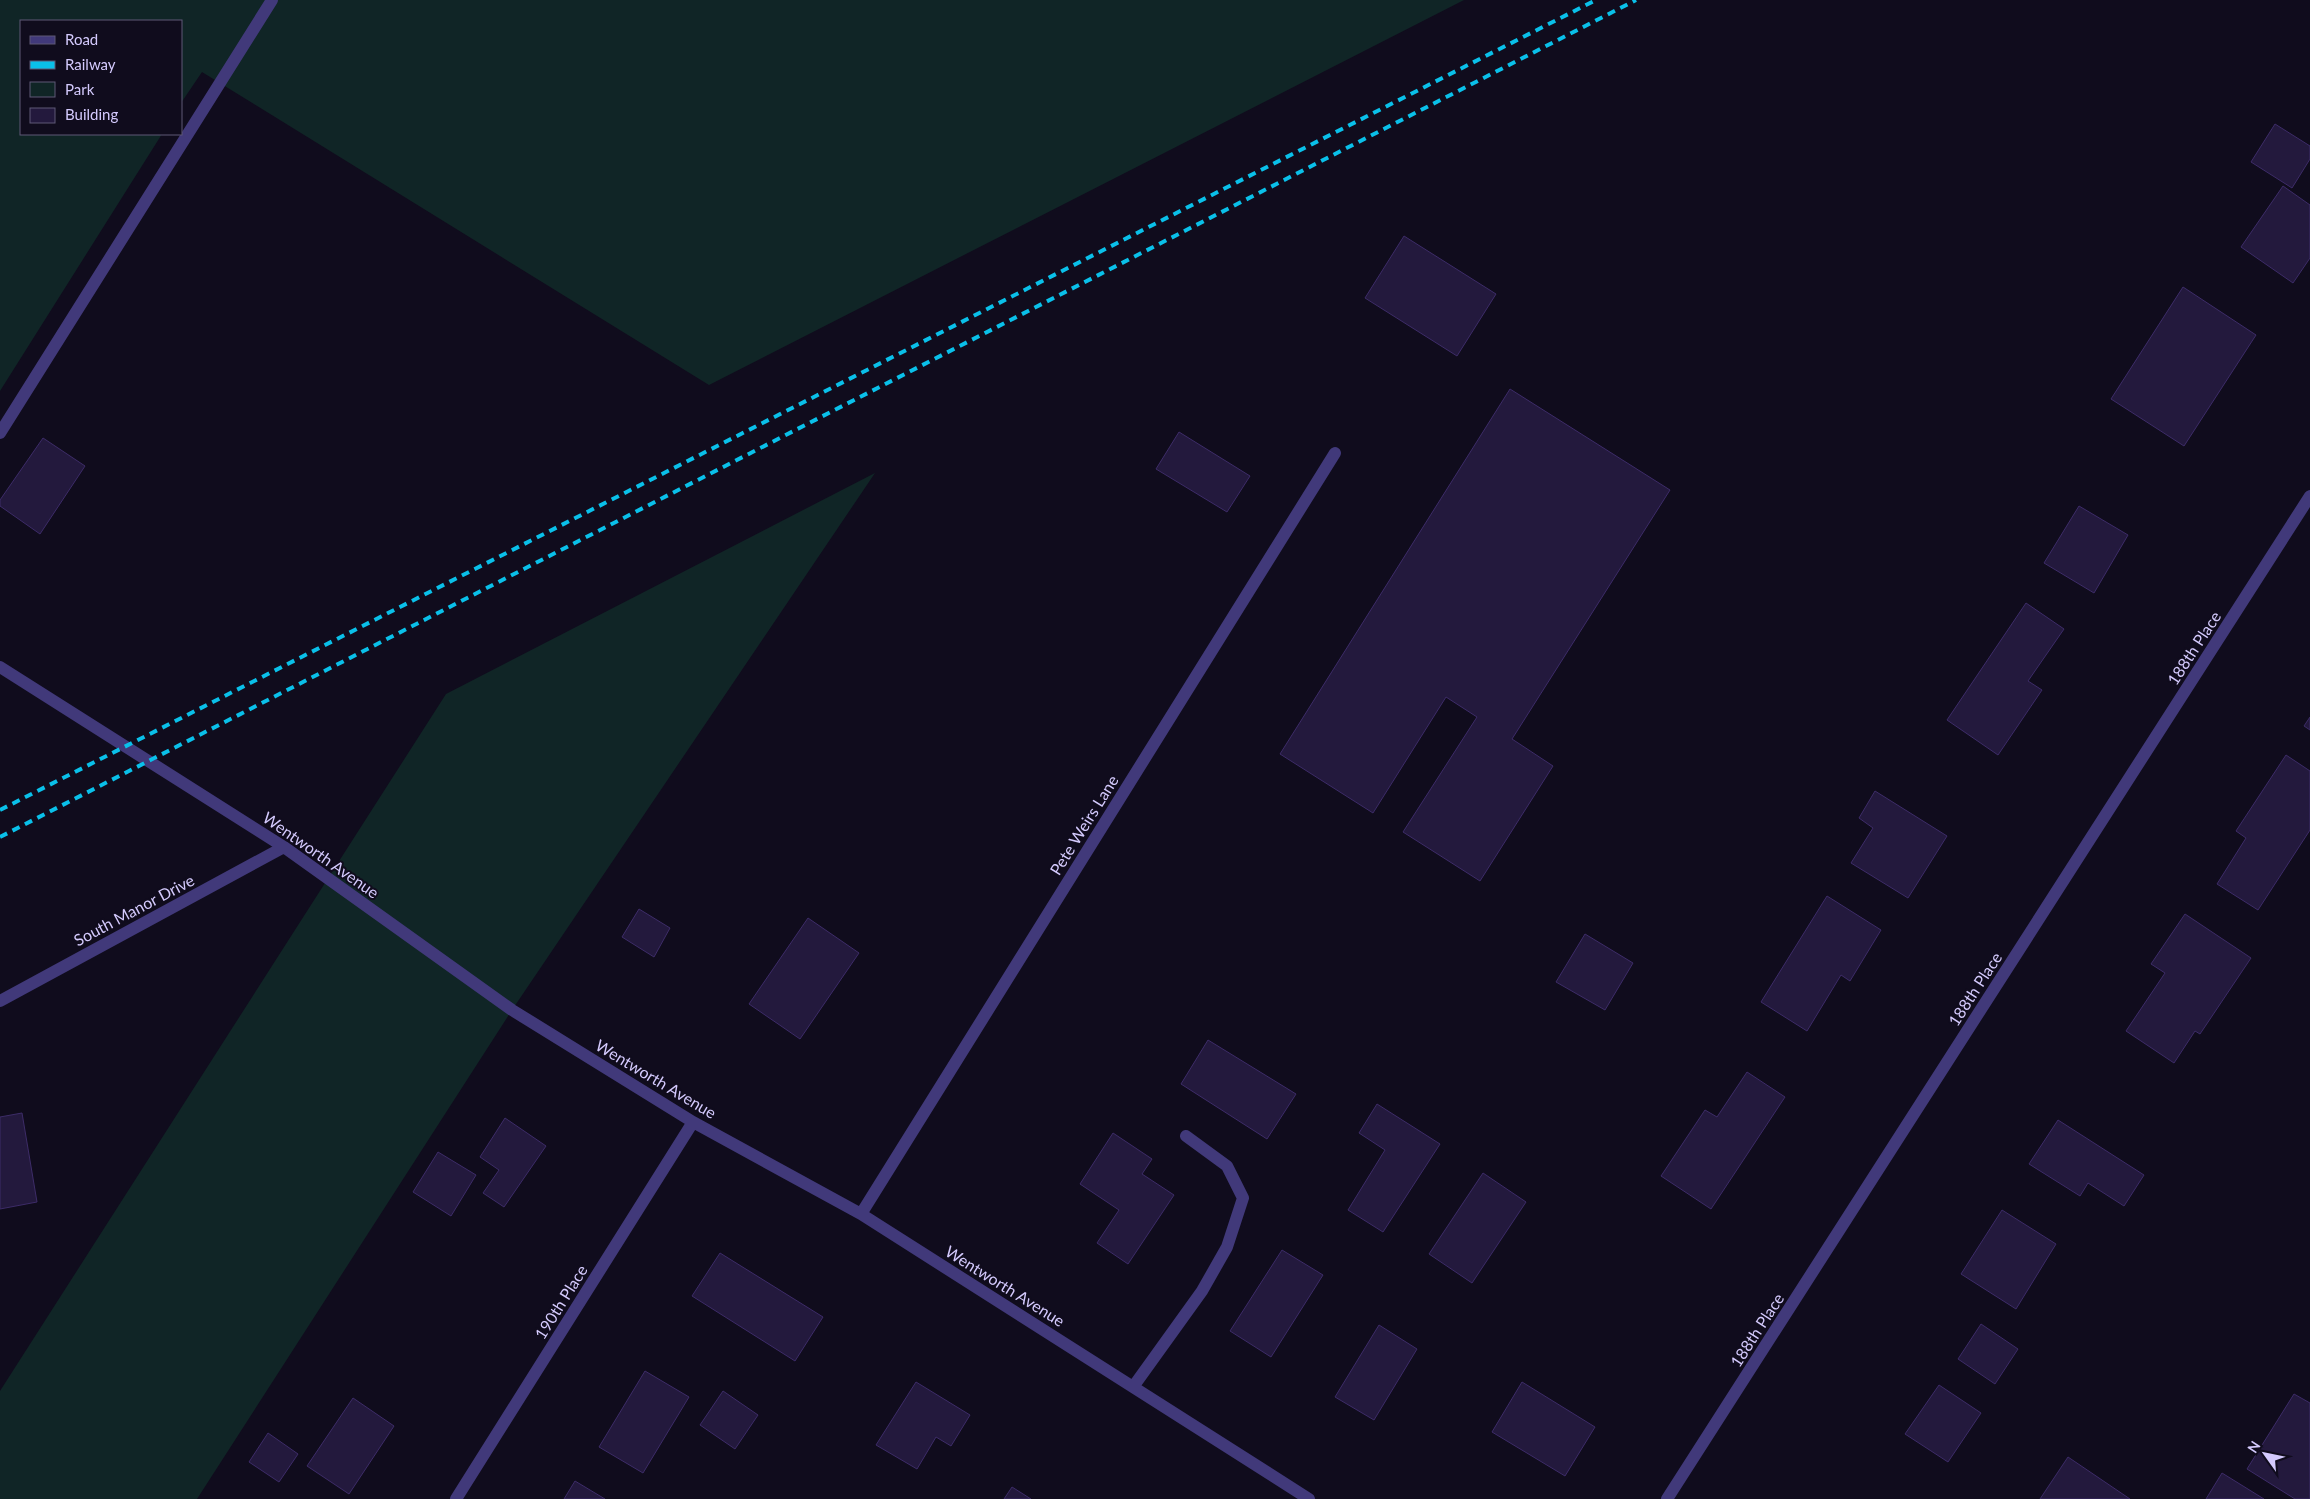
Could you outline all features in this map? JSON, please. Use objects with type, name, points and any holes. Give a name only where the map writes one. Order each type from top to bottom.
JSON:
[{"type":"street","points":[[0,433],[272,0]]},
{"type":"street","name":"Pete Weirs Lane","points":[[861,1214],[1334,453]]},
{"type":"street","name":"188th Place","points":[[1668,1499],[2310,496]]},
{"type":"street","name":"Wentworth Avenue","points":[[0,667],[284,848],[512,1010],[693,1122],[861,1214],[1309,1499]]},
{"type":"street","name":"South Manor Drive","points":[[0,1001],[284,848]]},
{"type":"street","name":"190th Place","points":[[456,1499],[693,1122]]},
{"type":"street","points":[[1133,1387],[1202,1291],[1219,1262],[1227,1247],[1243,1198],[1227,1166],[1186,1136]]},
{"type":"green space","points":[[0,0],[1464,0],[709,385],[202,72],[182,102],[182,20],[20,20],[20,135],[161,135],[0,391]]},
{"type":"green space","points":[[875,473],[512,1010],[197,1499],[0,1499],[0,1391],[446,694]]},
{"type":"building","points":[[2275,124],[2310,146],[2310,159],[2292,188],[2251,162]]},
{"type":"building","points":[[2283,186],[2310,205],[2310,258],[2293,283],[2241,247]]},
{"type":"building","points":[[1404,236],[1496,294],[1457,356],[1365,298]]},
{"type":"building","points":[[2183,287],[2256,335],[2184,446],[2111,399]]},
{"type":"building","points":[[1510,389],[1670,490],[1512,739],[1553,766],[1480,881],[1403,832],[1477,717],[1446,697],[1373,813],[1280,754]]},
{"type":"building","points":[[1179,432],[1250,476],[1227,512],[1156,469]]},
{"type":"building","points":[[43,438],[85,466],[40,534],[0,506],[0,500]]},
{"type":"building","points":[[2079,506],[2128,535],[2094,593],[2044,563]]},
{"type":"building","points":[[2026,603],[2064,629],[2028,681],[2042,690],[1998,755],[1947,720]]},
{"type":"building","points":[[2310,717],[2310,730],[2304,726]]},
{"type":"building","points":[[2286,755],[2310,771],[2310,830],[2258,910],[2217,884],[2246,838],[2236,831]]},
{"type":"building","points":[[1875,791],[1947,836],[1908,898],[1851,863],[1873,828],[1859,818]]},
{"type":"building","points":[[1827,896],[1881,930],[1850,981],[1841,975],[1807,1031],[1761,1002]]},
{"type":"building","points":[[639,909],[670,928],[654,957],[622,937]]},
{"type":"building","points":[[2185,914],[2251,958],[2200,1034],[2195,1031],[2174,1063],[2126,1031],[2165,973],[2151,964]]},
{"type":"building","points":[[808,918],[859,953],[800,1039],[749,1004]]},
{"type":"building","points":[[1585,934],[1633,963],[1605,1010],[1556,982]]},
{"type":"building","points":[[1208,1040],[1296,1094],[1267,1139],[1181,1084]]},
{"type":"building","points":[[1747,1072],[1785,1097],[1711,1209],[1661,1176],[1705,1110],[1717,1117]]},
{"type":"building","points":[[1377,1104],[1440,1144],[1383,1232],[1348,1210],[1385,1150],[1359,1133]]},
{"type":"building","points":[[22,1113],[37,1202],[0,1209],[0,1117]]},
{"type":"building","points":[[505,1118],[546,1146],[504,1207],[483,1193],[499,1170],[480,1157]]},
{"type":"building","points":[[2058,1120],[2144,1175],[2124,1206],[2088,1183],[2080,1196],[2029,1164]]},
{"type":"building","points":[[1113,1133],[1152,1159],[1142,1174],[1174,1195],[1128,1264],[1097,1243],[1119,1210],[1080,1184]]},
{"type":"building","points":[[438,1152],[476,1175],[451,1216],[413,1192]]},
{"type":"building","points":[[1483,1173],[1526,1202],[1472,1283],[1429,1254]]},
{"type":"building","points":[[2002,1210],[2056,1244],[2016,1309],[1961,1274]]},
{"type":"building","points":[[1282,1250],[1323,1275],[1271,1357],[1230,1331]]},
{"type":"building","points":[[720,1253],[823,1317],[795,1361],[692,1296]]},
{"type":"building","points":[[1981,1324],[2018,1349],[1995,1384],[1958,1359]]},
{"type":"building","points":[[1379,1325],[1417,1349],[1374,1420],[1335,1397]]},
{"type":"building","points":[[645,1371],[689,1397],[643,1473],[599,1447]]},
{"type":"building","points":[[916,1382],[970,1415],[951,1446],[936,1437],[917,1469],[876,1445]]},
{"type":"building","points":[[1522,1382],[1595,1427],[1565,1476],[1492,1432]]},
{"type":"building","points":[[1939,1385],[1981,1413],[1948,1462],[1905,1434]]},
{"type":"building","points":[[723,1391],[758,1415],[735,1449],[700,1425]]},
{"type":"building","points":[[2294,1394],[2310,1403],[2310,1499],[2295,1499],[2247,1469]]},
{"type":"building","points":[[353,1398],[394,1426],[349,1494],[307,1466]]},
{"type":"building","points":[[268,1433],[298,1454],[279,1482],[249,1462]]},
{"type":"building","points":[[2068,1457],[2130,1499],[2040,1499]]},
{"type":"building","points":[[2222,1473],[2264,1499],[2206,1499]]},
{"type":"building","points":[[575,1481],[605,1499],[564,1499]]},
{"type":"building","points":[[1012,1487],[1031,1499],[1004,1499]]},
{"type":"railway","points":[[0,810],[1596,0]]},
{"type":"railway","points":[[0,837],[1636,0]]}]
